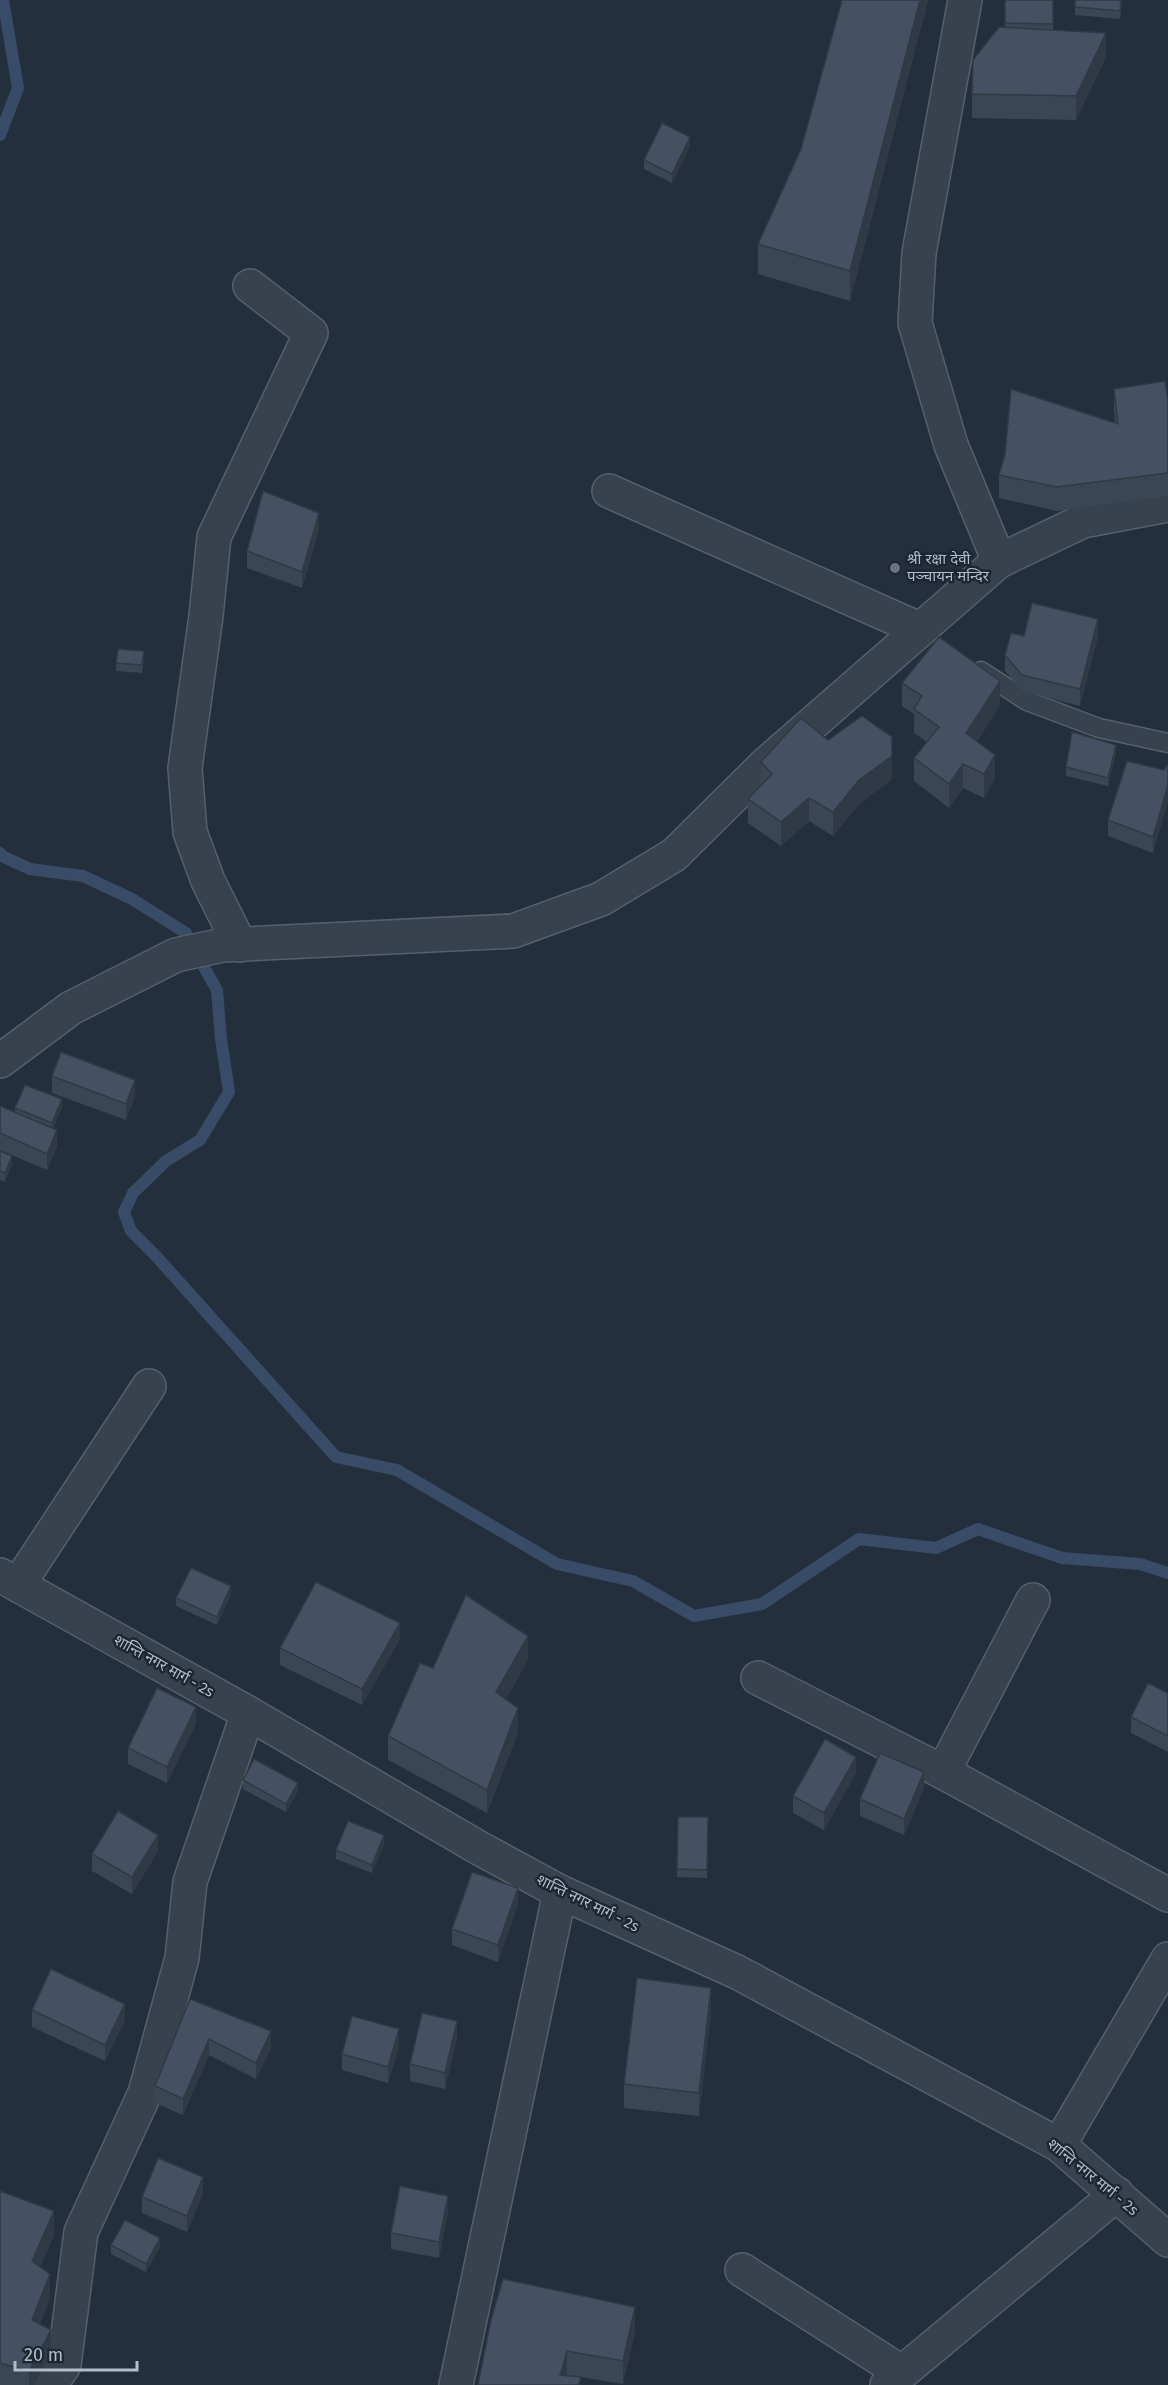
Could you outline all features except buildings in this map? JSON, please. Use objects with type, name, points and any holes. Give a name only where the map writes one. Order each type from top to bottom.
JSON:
[{"type":"street","points":[[965,0],[919,253],[915,323],[951,445],[999,561]]},
{"type":"street","points":[[240,945],[208,881],[190,832],[185,768],[206,616],[214,537],[312,333],[250,286]]},
{"type":"street","points":[[609,491],[929,636]]},
{"type":"street","points":[[0,1061],[71,1008],[176,955],[223,945],[513,931],[601,899],[674,855],[766,764],[929,636],[999,561],[1083,521],[1168,505]]},
{"type":"street","points":[[9,1580],[149,1386]]},
{"type":"street","name":"शान्ति नगर मार्ग - 2s","points":[[9,1580],[248,1713],[479,1848],[560,1892],[737,1972],[1059,2145],[1168,2240]]},
{"type":"street","points":[[943,1772],[1033,1600]]},
{"type":"street","points":[[758,1678],[943,1772],[1168,1895]]},
{"type":"street","points":[[50,2385],[64,2365],[81,2232],[145,2093],[182,1958],[190,1882],[248,1713]]},
{"type":"street","points":[[456,2385],[560,1892]]},
{"type":"street","points":[[1059,2145],[1168,1959]]},
{"type":"street","points":[[742,2270],[894,2379],[1117,2194]]},
{"type":"lane","points":[[968,662],[1027,701],[1099,728],[1168,743]]},
{"type":"waterway","points":[[0,135],[18,88],[3,0]]},
{"type":"waterway","points":[[0,853],[30,869],[83,876],[132,899],[186,933]]},
{"type":"waterway","points":[[205,969],[217,990],[229,1092],[200,1140],[166,1161],[133,1193],[124,1212],[131,1231],[336,1457],[397,1470],[557,1564],[633,1581],[694,1616],[762,1604],[859,1539],[936,1548],[978,1529],[1062,1558],[1140,1564],[1168,1573]]},
{"type":"place","name":"श्री रक्षा देवी पञ्चायन मन्दिर","points":[[895,568]]}]
